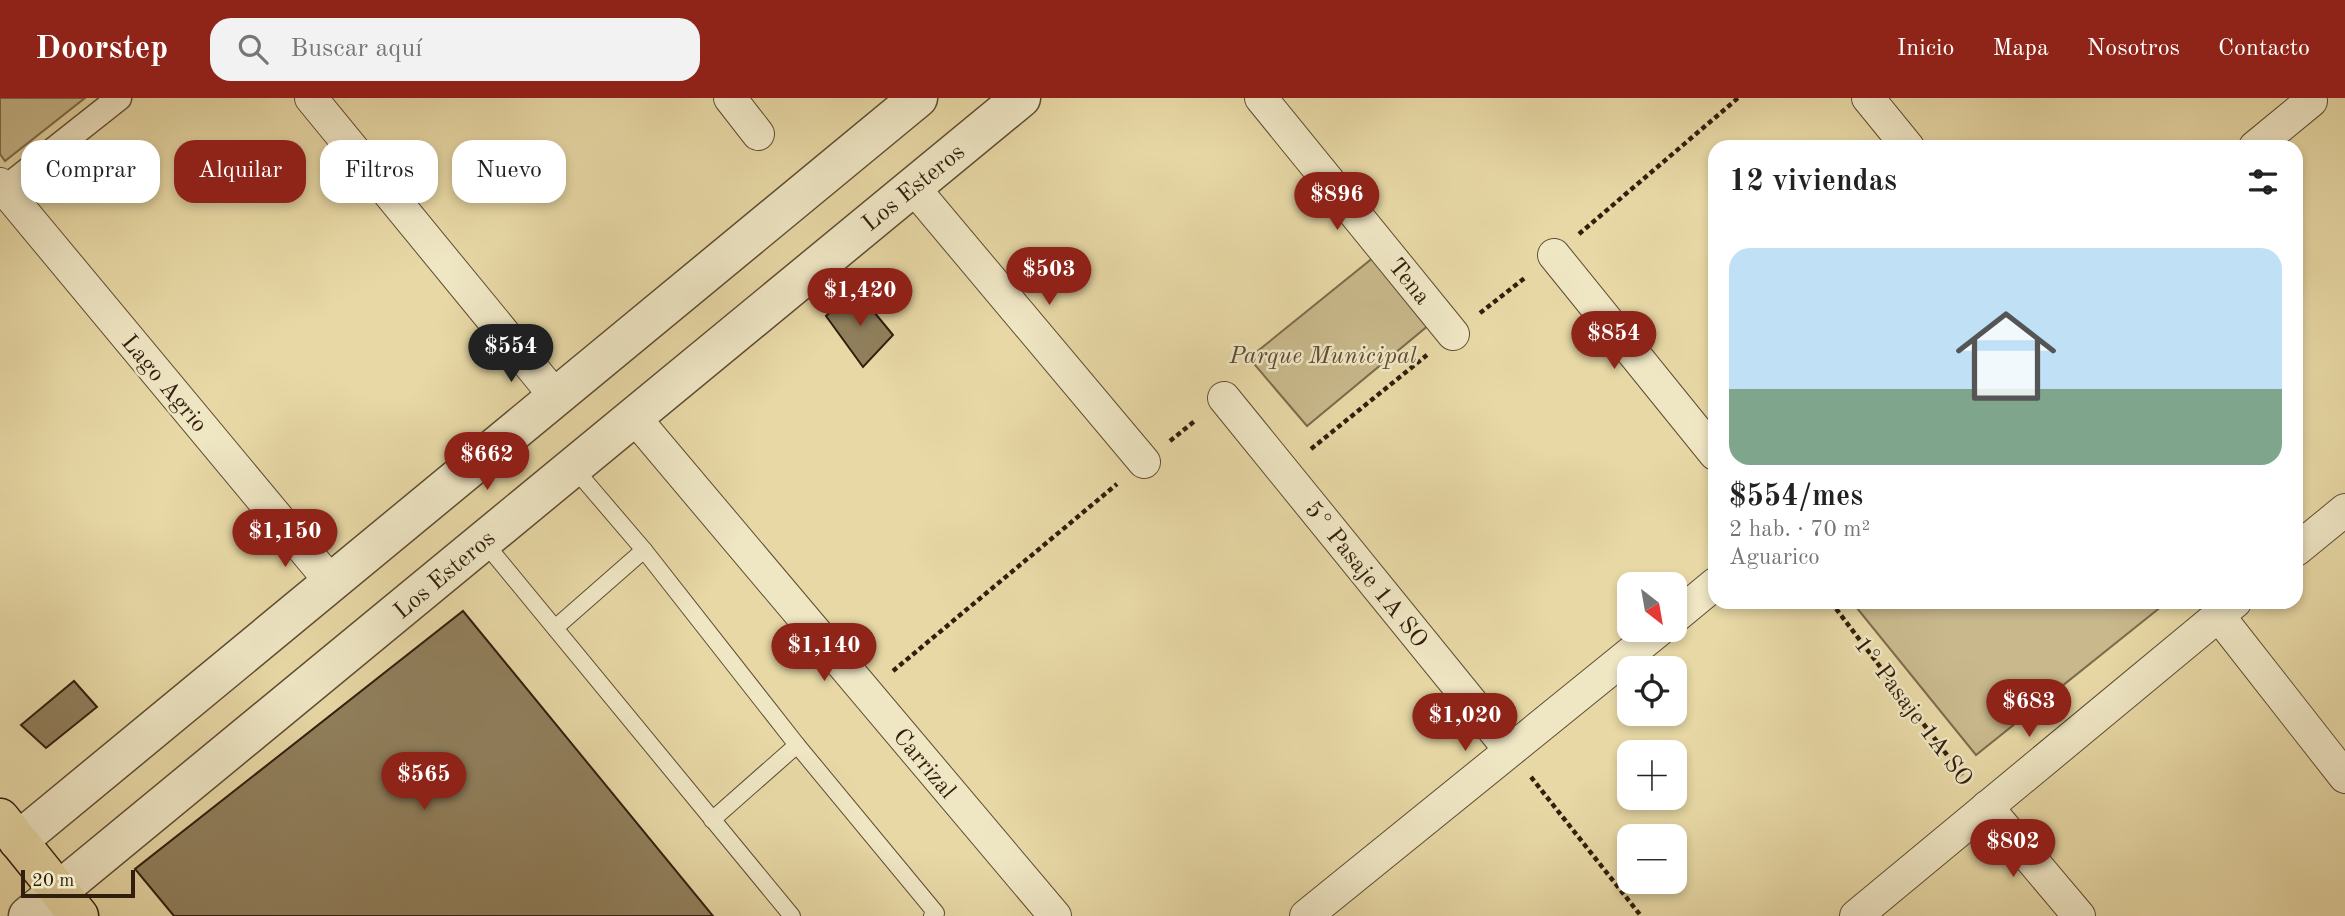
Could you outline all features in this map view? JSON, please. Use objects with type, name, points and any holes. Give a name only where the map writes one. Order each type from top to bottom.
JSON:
[{"type":"main road","points":[[9,830],[69,904]]},
{"type":"street","points":[[1,188],[119,98]]},
{"type":"street","points":[[311,98],[556,397]]},
{"type":"street","points":[[730,98],[758,134]]},
{"type":"street","points":[[9,830],[331,582],[918,98]]},
{"type":"street","name":"Los Esteros","points":[[28,916],[69,904],[484,542],[1021,98]]},
{"type":"street","name":"Tena","points":[[1261,98],[1453,334]]},
{"type":"street","points":[[1868,98],[1902,140]]},
{"type":"street","points":[[2264,140],[2311,101]]},
{"type":"street","points":[[913,187],[1144,462]]},
{"type":"street","name":"Lago Agrio","points":[[1,188],[331,582]]},
{"type":"street","points":[[1554,255],[1708,445]]},
{"type":"street","name":"5° Pasaje 1A SO","points":[[1224,398],[1510,750]]},
{"type":"street","name":"Carrizal","points":[[634,417],[1055,916]]},
{"type":"street","points":[[2303,544],[2345,510]]},
{"type":"street","points":[[1687,607],[1708,590]]},
{"type":"street","points":[[1856,916],[2227,609],[2345,777]]},
{"type":"street","points":[[1306,916],[1644,642]]},
{"type":"street","name":"1° Pasaje 1A SO","points":[[1987,807],[2079,916]]},
{"type":"lane","points":[[573,467],[644,550],[797,745],[936,913],[932,916]]},
{"type":"lane","points":[[484,542],[792,916]]},
{"type":"lane","points":[[555,628],[644,550]]},
{"type":"lane","points":[[712,820],[797,745]]},
{"type":"path","points":[[1283,471],[1554,255],[1738,98]]},
{"type":"path","points":[[867,693],[1224,398]]},
{"type":"path","name":"1° Pasaje 1A SO","points":[[1836,609],[1987,807]]},
{"type":"path","points":[[1510,750],[1641,916]]},
{"type":"green space","points":[[0,98],[85,98],[32,140],[21,140],[21,148],[5,161],[0,154]]},
{"type":"green space","name":"Parque Municipal","points":[[1374,257],[1430,324],[1307,426],[1249,358]]},
{"type":"green space","points":[[1858,609],[2158,609],[1976,755]]},
{"type":"building","points":[[856,290],[893,335],[863,367],[826,316]]},
{"type":"building","points":[[463,611],[713,916],[174,916],[135,869]]},
{"type":"building","points":[[74,681],[97,707],[46,748],[21,725]]}]
